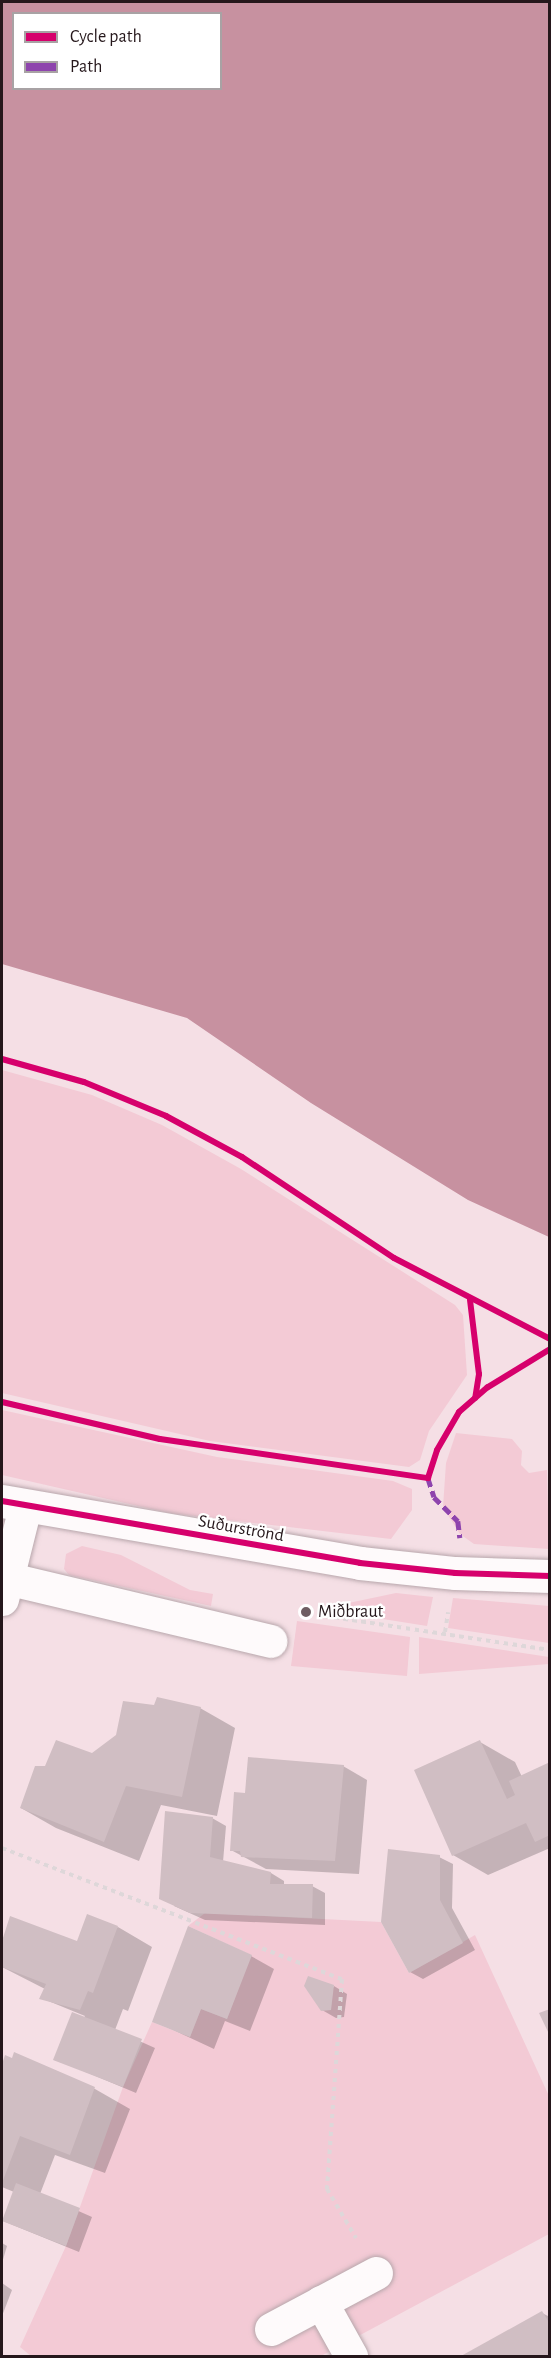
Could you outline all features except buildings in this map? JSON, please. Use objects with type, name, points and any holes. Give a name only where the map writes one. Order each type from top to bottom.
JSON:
[{"type":"street","name":"Suðurströnd","points":[[13,1504],[360,1563],[455,1573],[549,1576]]},
{"type":"street","points":[[13,1504],[4,1585],[270,1641]]},
{"type":"street","points":[[271,2329],[376,2273]]},
{"type":"street","points":[[321,2302],[351,2356]]},
{"type":"path","points":[[270,1641],[286,1637],[291,1611],[549,1650]]},
{"type":"path","points":[[2,1848],[342,1979],[327,2189],[376,2273]]},
{"type":"shaded area","points":[[2,2],[549,2],[549,1237],[468,1200],[311,1103],[187,1018],[2,964]]},
{"type":"shaded area","points":[[2,1070],[92,1095],[162,1125],[241,1169],[455,1305],[463,1315],[467,1375],[429,1431],[420,1460],[409,1467],[210,1441],[2,1393]]},
{"type":"shaded area","points":[[2,1410],[217,1457],[393,1481],[412,1489],[412,1510],[391,1539],[169,1513],[2,1475]]},
{"type":"shaded area","points":[[456,1433],[512,1439],[522,1451],[521,1465],[529,1473],[547,1470],[549,1549],[474,1544],[460,1534],[443,1507],[446,1463]]},
{"type":"shaded area","points":[[82,1546],[121,1555],[190,1590],[213,1594],[211,1606],[69,1575],[64,1569],[66,1554]]},
{"type":"shaded area","points":[[396,1593],[433,1597],[427,1626],[320,1609]]},
{"type":"shaded area","points":[[453,1598],[549,1606],[549,1643],[448,1628]]},
{"type":"shaded area","points":[[297,1621],[410,1637],[407,1676],[291,1666]]},
{"type":"shaded area","points":[[419,1637],[549,1657],[549,1664],[419,1674]]},
{"type":"shaded area","points":[[205,1913],[381,1922],[409,1973],[475,1935],[549,2096],[549,2234],[321,2356],[31,2356],[20,2347],[66,2246],[123,2087],[152,2022],[190,2037],[201,2009],[227,2019],[251,1955],[188,1926]]},
{"type":"marked path","points":[[428,1478],[434,1497],[458,1521],[460,1538]]},
{"type":"cycle path","points":[[2,1059],[84,1082],[166,1116],[242,1157],[394,1258],[550,1339]]},
{"type":"cycle path","points":[[470,1300],[479,1374],[475,1398]]},
{"type":"cycle path","points":[[2,1402],[160,1439],[428,1478],[437,1450],[459,1412],[488,1387],[550,1349]]},
{"type":"cycle path","points":[[2,1501],[360,1563],[455,1573],[550,1576]]},
{"type":"place","name":"Miðbraut","points":[[306,1612]]}]
